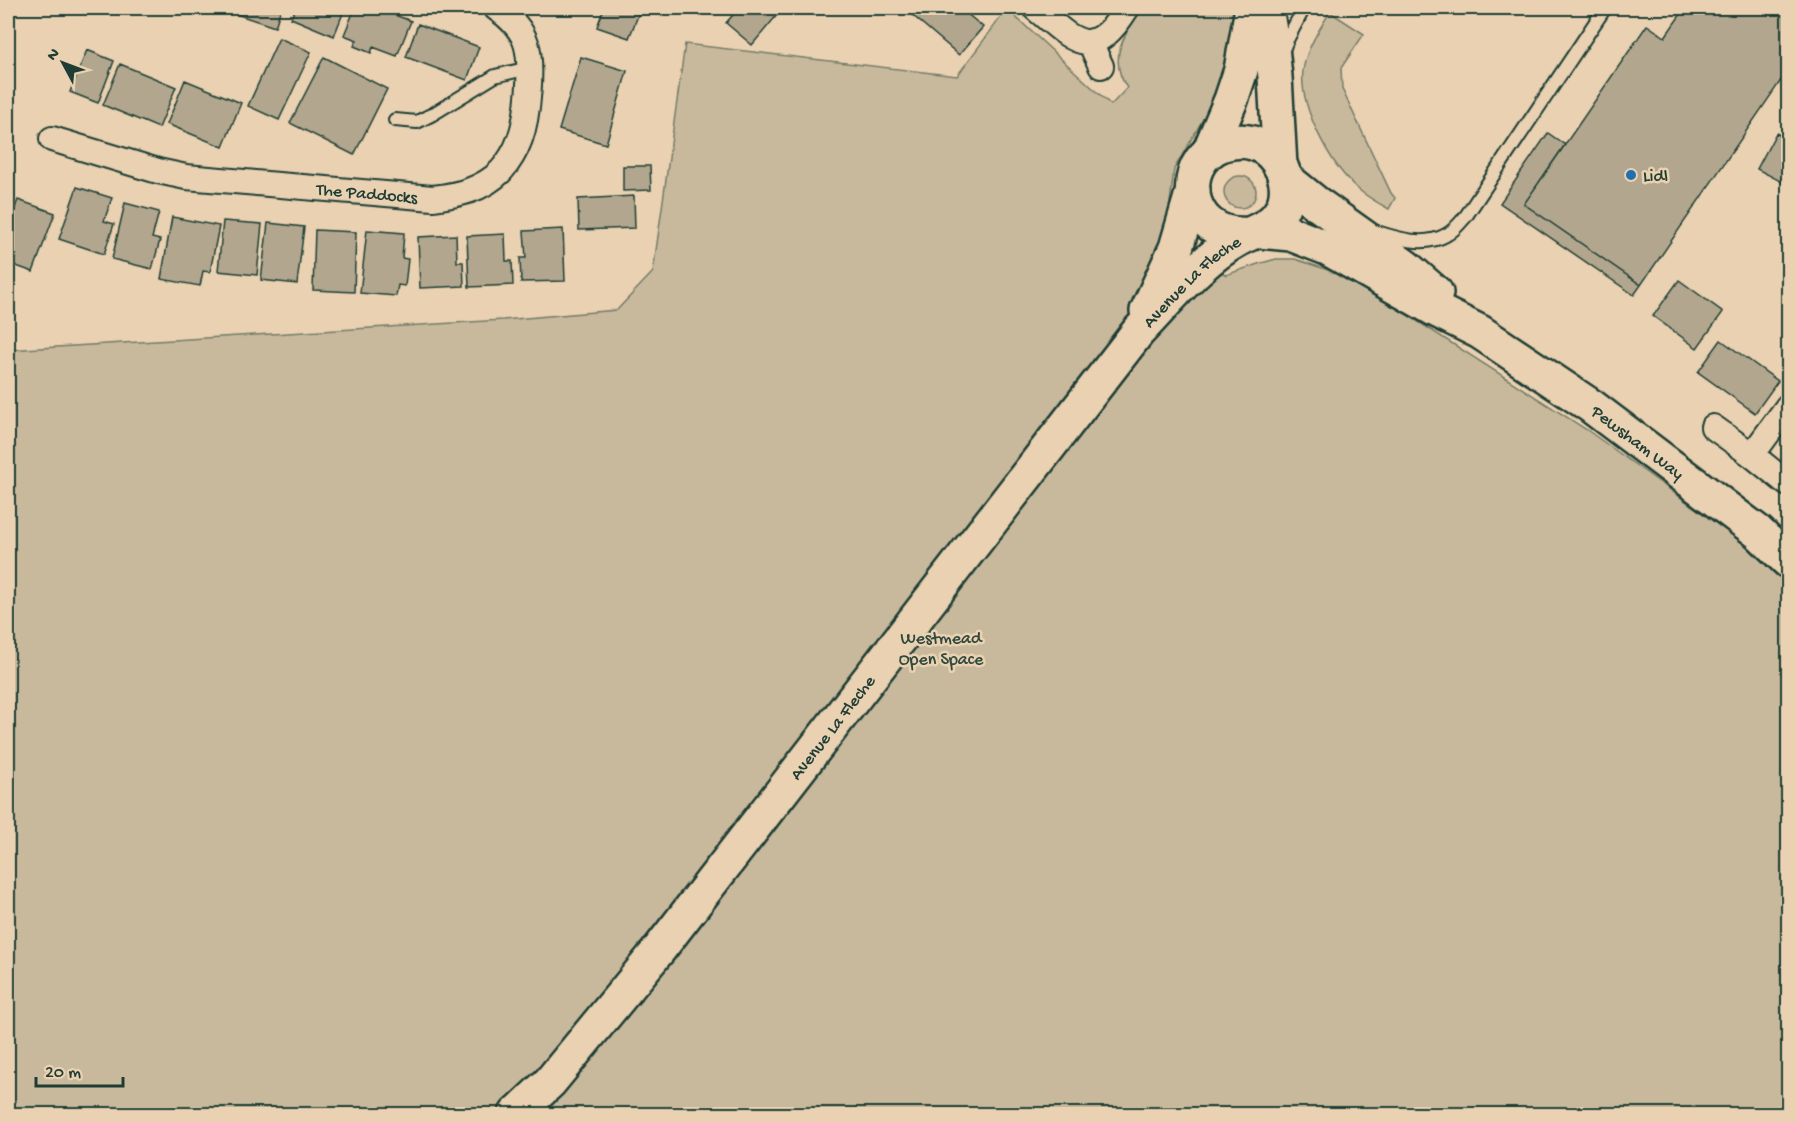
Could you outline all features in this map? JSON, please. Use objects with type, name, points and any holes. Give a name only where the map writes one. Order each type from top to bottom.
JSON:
[{"type":"main road","name":"Avenue La Fleche","points":[[1138,332],[1176,248],[1195,172],[1209,152],[1231,100],[1241,70],[1251,8]]},
{"type":"main road","name":"Avenue La Fleche","points":[[516,1114],[550,1082],[658,951],[1138,332],[1202,267],[1221,251],[1272,222],[1281,211],[1286,186],[1266,8]]},
{"type":"main road","points":[[1209,152],[1226,143],[1245,141],[1269,151],[1283,172]]},
{"type":"main road","name":"Pewsham Way","points":[[1283,172],[1316,203],[1406,267],[1480,332]]},
{"type":"main road","name":"Avenue La Fleche","points":[[1192,190],[1197,209],[1213,227],[1224,233],[1236,235],[1254,233]]},
{"type":"main road","name":"Pewsham Way","points":[[1254,233],[1291,234],[1327,248],[1434,309],[1480,332],[1591,406],[1758,532],[1788,561]]},
{"type":"street","name":"The Paddocks","points":[[52,139],[186,177],[433,198],[456,196],[489,181],[501,170],[520,139],[526,116],[529,56],[525,40],[512,21],[496,8]]},
{"type":"street","points":[[1035,8],[1070,37],[1085,42],[1093,41],[1110,30],[1127,8]]},
{"type":"street","points":[[1093,41],[1094,51],[1101,66]]},
{"type":"street","points":[[1752,455],[1788,406]]},
{"type":"street","points":[[1713,427],[1788,484]]},
{"type":"lane","points":[[1274,74],[1287,39],[1304,8]]},
{"type":"lane","points":[[1344,223],[1412,241],[1437,239],[1455,229],[1466,216],[1605,8]]},
{"type":"lane","points":[[395,120],[417,122],[495,76],[529,68]]},
{"type":"green space","name":"Westmead Open Space","points":[[1141,8],[1232,8],[1233,15],[1228,61],[1220,86],[1174,169],[1166,236],[1226,275],[1276,259],[1295,259],[1343,275],[1587,430],[1741,541],[1788,582],[1788,1114],[8,1114],[8,350],[503,320],[617,310],[653,272],[685,44],[957,76],[1007,9],[1111,105],[1127,88],[1121,77],[1118,56],[1124,37]]},
{"type":"green space","points":[[1330,12],[1364,34],[1341,68],[1342,89],[1395,198],[1389,209],[1361,192],[1337,166],[1319,135],[1306,101],[1303,71],[1307,55]]},
{"type":"green space","points":[[1240,176],[1251,181],[1256,192],[1251,203],[1240,208],[1229,203],[1224,192],[1229,181]]},
{"type":"building","points":[[225,8],[281,8],[275,27],[224,10]]},
{"type":"building","points":[[296,8],[345,8],[334,36],[291,18]]},
{"type":"building","points":[[355,8],[376,8],[411,21],[397,56],[373,47],[371,53],[354,46],[357,40],[344,35]]},
{"type":"building","points":[[604,8],[641,8],[629,38],[597,27]]},
{"type":"building","points":[[739,8],[783,8],[752,45],[726,23]]},
{"type":"building","points":[[904,8],[960,8],[983,27],[959,55]]},
{"type":"building","name":"Lidl","points":[[1685,8],[1788,8],[1788,70],[1641,285],[1524,204],[1647,25],[1665,37]]},
{"type":"building","points":[[418,24],[479,47],[467,80],[406,57]]},
{"type":"building","points":[[279,38],[311,52],[279,120],[248,106]]},
{"type":"building","points":[[87,50],[114,61],[98,103],[70,92]]},
{"type":"building","points":[[324,57],[387,89],[354,155],[290,123]]},
{"type":"building","points":[[581,57],[627,71],[606,144],[559,130]]},
{"type":"building","points":[[120,64],[176,87],[159,128],[103,105]]},
{"type":"building","points":[[185,80],[241,103],[223,147],[167,124]]},
{"type":"building","points":[[1548,133],[1565,145],[1524,204],[1641,285],[1634,295],[1500,203]]},
{"type":"building","points":[[1776,133],[1788,140],[1788,185],[1757,169]]},
{"type":"building","points":[[623,166],[650,166],[651,190],[623,191]]},
{"type":"building","points":[[77,187],[112,198],[104,221],[114,224],[104,254],[59,239]]},
{"type":"building","points":[[634,196],[635,228],[579,230],[578,199]]},
{"type":"building","points":[[18,200],[55,213],[33,272],[8,263],[8,221],[10,221]]},
{"type":"building","points":[[125,203],[159,212],[152,238],[160,240],[152,269],[112,259]]},
{"type":"building","points":[[172,217],[219,226],[210,272],[203,271],[200,286],[161,279]]},
{"type":"building","points":[[223,221],[262,224],[257,275],[218,271]]},
{"type":"building","points":[[268,223],[304,227],[297,284],[261,280]]},
{"type":"building","points":[[563,229],[565,281],[521,282],[520,258],[526,258],[524,231]]},
{"type":"building","points":[[315,230],[356,232],[354,292],[313,290]]},
{"type":"building","points":[[367,230],[404,233],[402,258],[408,259],[405,286],[398,285],[396,296],[360,293]]},
{"type":"building","points":[[505,234],[506,261],[512,261],[513,285],[469,287],[467,236]]},
{"type":"building","points":[[456,235],[457,262],[463,262],[464,286],[420,288],[418,237]]},
{"type":"building","points":[[1679,280],[1723,312],[1697,348],[1653,316]]},
{"type":"building","points":[[1721,340],[1778,381],[1755,413],[1698,372]]},
{"type":"place","name":"Lidl","points":[[1631,175]]}]
